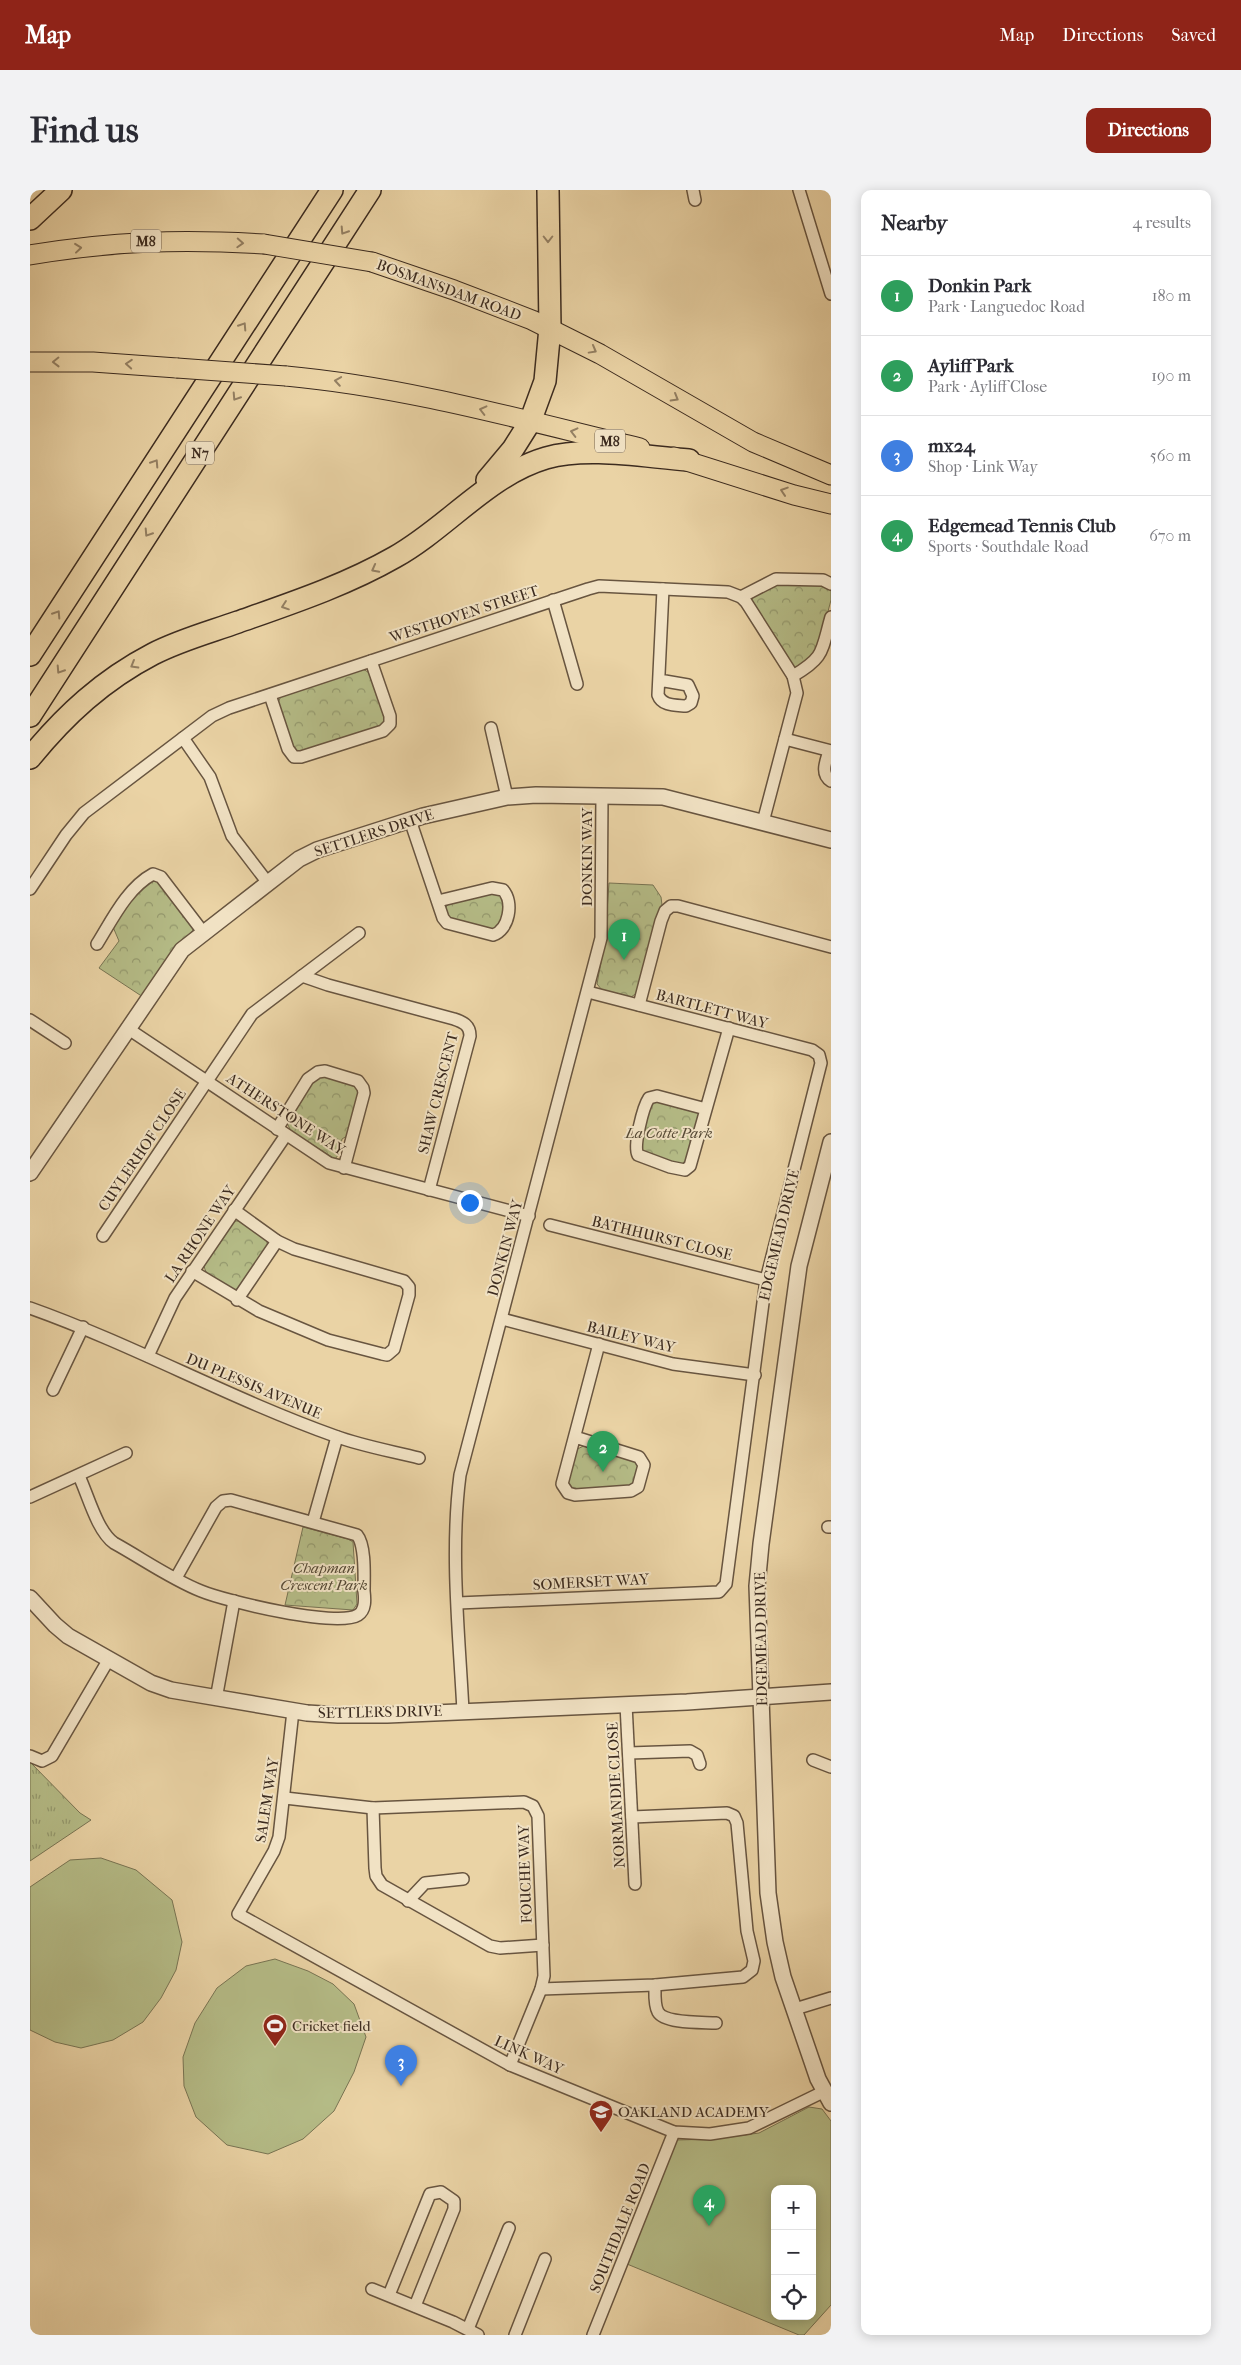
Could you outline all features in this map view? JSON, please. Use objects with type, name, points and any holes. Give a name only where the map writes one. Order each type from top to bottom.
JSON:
[{"type":"highway","points":[[30,219],[61,190]]},
{"type":"highway","name":"N7","points":[[30,655],[332,190]]},
{"type":"highway","name":"N7","points":[[30,716],[370,190]]},
{"type":"highway","points":[[449,520],[494,473],[530,422],[545,381],[550,328],[548,190]]},
{"type":"highway","points":[[30,758],[58,725],[92,693],[154,654],[361,576],[417,544],[513,471],[547,457],[561,454],[589,453],[689,460]]},
{"type":"main road","name":"BOSMANSDAM ROAD","points":[[30,255],[68,249],[159,240],[264,244],[372,262],[510,310],[550,328],[607,358],[753,442],[831,475]]},
{"type":"main road","name":"M8","points":[[30,362],[93,362],[286,376],[330,380],[386,389],[451,402],[689,460],[831,504]]},
{"type":"street","points":[[799,190],[826,266],[831,294]]},
{"type":"street","points":[[763,822],[797,693],[793,676],[741,596],[776,579],[823,580],[831,584]]},
{"type":"street","name":"WESTHOVEN STREET","points":[[30,889],[66,835],[84,813],[212,716],[229,708],[600,586],[728,592],[741,596]]},
{"type":"street","points":[[658,680],[663,589]]},
{"type":"street","points":[[553,600],[577,684]]},
{"type":"street","points":[[793,676],[811,665],[819,657],[831,617]]},
{"type":"street","points":[[270,695],[288,749],[294,757],[301,757],[383,731],[390,724],[390,716],[371,661]]},
{"type":"street","points":[[491,728],[506,797]]},
{"type":"street","points":[[183,738],[210,776],[232,836],[268,883]]},
{"type":"street","points":[[785,739],[830,751],[824,770],[826,777],[831,781]]},
{"type":"street","name":"SETTLERS DRIVE","points":[[30,1173],[178,955],[203,932],[310,853],[410,820],[506,797],[536,795],[663,797],[831,840]]},
{"type":"street","name":"DONKIN WAY","points":[[463,1711],[458,1603],[457,1502],[460,1474],[601,938],[602,795]]},
{"type":"street","points":[[410,820],[443,918],[450,925],[493,936],[502,928],[509,904],[508,897],[503,890],[492,888],[438,901]]},
{"type":"street","points":[[97,944],[124,900],[153,874],[161,877],[203,932]]},
{"type":"street","points":[[639,1005],[661,921],[665,911],[671,906],[831,947]]},
{"type":"street","points":[[206,1081],[252,1014],[359,933]]},
{"type":"street","name":"SHAW CRESCENT","points":[[302,976],[328,985],[454,1019],[462,1022],[469,1028],[470,1036],[429,1190]]},
{"type":"street","name":"BARTLETT WAY","points":[[588,992],[812,1050],[819,1055],[822,1063]]},
{"type":"street","points":[[30,1020],[65,1043]]},
{"type":"street","name":"ATHERSTONE WAY","points":[[128,1028],[329,1163],[529,1216]]},
{"type":"street","points":[[706,1109],[657,1096],[650,1098],[645,1104],[635,1147],[638,1155],[670,1167],[687,1169],[691,1165],[729,1028]]},
{"type":"street","name":"EDGEMEAD DRIVE","points":[[724,1588],[755,1375],[766,1280],[822,1063]]},
{"type":"street","name":"LA RHONE WAY","points":[[148,1356],[175,1298],[234,1210],[282,1132],[312,1076],[325,1072],[358,1081],[364,1088],[344,1168]]},
{"type":"street","name":"CUYLERHOF CLOSE","points":[[102,1236],[206,1081]]},
{"type":"street","name":"EDGEMEAD DRIVE","points":[[828,2097],[818,2079],[784,1977],[768,1893],[758,1586],[761,1544],[799,1266],[831,1142]]},
{"type":"street","points":[[192,1271],[237,1300],[328,1340],[382,1354],[387,1354],[394,1349],[409,1295],[409,1287],[404,1281],[304,1253],[277,1241],[234,1210]]},
{"type":"street","name":"BATHHURST CLOSE","points":[[550,1224],[766,1280]]},
{"type":"street","points":[[237,1300],[277,1241]]},
{"type":"street","name":"DU PLESSIS AVENUE","points":[[30,1308],[83,1327],[280,1415],[337,1437],[419,1458]]},
{"type":"street","name":"BAILEY WAY","points":[[502,1319],[673,1364],[755,1375]]},
{"type":"street","points":[[53,1390],[83,1327]]},
{"type":"street","points":[[575,1438],[639,1457],[644,1465],[638,1487],[631,1491],[587,1494],[568,1493],[564,1488],[563,1479],[599,1344]]},
{"type":"street","points":[[313,1522],[337,1437]]},
{"type":"street","points":[[30,1497],[80,1476],[126,1453]]},
{"type":"street","points":[[80,1476],[102,1530],[110,1540],[176,1578],[201,1591],[234,1601],[302,1616],[343,1618],[358,1615],[365,1603],[361,1541],[354,1533],[231,1500],[222,1501],[216,1506],[176,1578]]},
{"type":"street","name":"SOMERSET WAY","points":[[458,1603],[719,1592],[724,1588]]},
{"type":"street","name":"SETTLERS DRIVE","points":[[30,1598],[55,1626],[68,1636],[159,1686],[293,1711],[348,1715],[463,1711],[761,1698],[831,1692]]},
{"type":"street","points":[[216,1698],[234,1601]]},
{"type":"street","points":[[30,1756],[42,1761],[52,1756],[109,1658]]},
{"type":"street","name":"NORMANDIE CLOSE","points":[[626,1704],[635,1884]]},
{"type":"street","name":"SALEM WAY","points":[[238,1914],[276,1846],[284,1798],[293,1711]]},
{"type":"street","points":[[629,1753],[688,1750],[697,1755],[700,1764]]},
{"type":"street","points":[[813,1760],[831,1767]]},
{"type":"street","name":"FOUCHE WAY","points":[[284,1798],[373,1808],[524,1802],[533,1806],[538,1816],[544,1976],[542,1989],[510,2065]]},
{"type":"street","points":[[373,1808],[376,1876],[386,1888],[490,1946],[500,1948],[543,1945]]},
{"type":"street","points":[[542,1989],[655,1985],[743,1976],[752,1970],[754,1961],[747,1931],[737,1823],[734,1816],[727,1813],[632,1817]]},
{"type":"street","points":[[408,1901],[425,1883],[463,1879]]},
{"type":"street","name":"LINK WAY","points":[[238,1914],[510,2065],[674,2132],[710,2134],[749,2128],[828,2097]]},
{"type":"street","points":[[655,1985],[657,2008],[661,2015],[668,2019],[716,2022]]},
{"type":"street","points":[[795,2009],[831,1998]]},
{"type":"street","name":"SOUTHDALE ROAD","points":[[593,2335],[674,2132]]},
{"type":"street","points":[[388,2295],[430,2194],[442,2192],[454,2201],[454,2209],[415,2306]]},
{"type":"street","points":[[468,2329],[509,2228]]},
{"type":"street","points":[[515,2335],[545,2259]]},
{"type":"street","points":[[372,2288],[478,2335]]},
{"type":"green space","points":[[777,582],[823,585],[831,591],[831,600],[817,653],[797,668],[792,666],[752,600],[752,596]]},
{"type":"green space","points":[[363,669],[371,674],[386,719],[383,726],[304,753],[293,750],[278,703],[281,696]]},
{"type":"green space","points":[[153,880],[158,881],[193,925],[193,930],[143,997],[99,968],[119,941],[113,927],[137,892]]},
{"type":"green space","points":[[609,883],[653,885],[661,897],[662,905],[637,993],[631,997],[602,990],[597,984],[605,940]]},
{"type":"green space","points":[[495,893],[503,897],[505,915],[497,930],[449,921],[445,908],[450,903]]},
{"type":"green space","points":[[320,1075],[355,1083],[361,1089],[350,1134],[342,1139],[339,1154],[335,1159],[291,1131],[287,1123],[314,1079]]},
{"type":"green space","name":"La Cotte Park","points":[[657,1101],[695,1110],[699,1115],[687,1161],[682,1164],[646,1156],[640,1149],[650,1105]]},
{"type":"green space","points":[[234,1221],[239,1221],[266,1239],[268,1246],[238,1289],[232,1290],[210,1277],[204,1264]]},
{"type":"green space","points":[[586,1445],[637,1462],[638,1476],[629,1489],[573,1490],[567,1482],[575,1450]]},
{"type":"green space","name":"Chapman Crescent Park","points":[[303,1527],[353,1542],[357,1604],[353,1610],[285,1605]]},
{"type":"green space","points":[[30,1762],[80,1813],[91,1820],[30,1861]]},
{"type":"green space","points":[[101,1858],[136,1870],[172,1900],[182,1942],[176,1970],[161,1998],[143,2022],[113,2040],[81,2048],[55,2042],[30,2030],[30,1887],[70,1860]]},
{"type":"green space","name":"Cricket field","points":[[275,1959],[308,1971],[333,1984],[354,2004],[366,2037],[354,2072],[334,2111],[303,2139],[268,2154],[227,2145],[196,2117],[184,2086],[183,2057],[195,2023],[217,1988],[246,1966]]},
{"type":"green space","points":[[809,2107],[822,2109],[831,2121],[831,2305],[804,2335],[799,2335],[627,2264],[677,2140],[714,2139],[759,2133]]},
{"type":"place","name":"Donkin Park","points":[[624,960]]},
{"type":"place","name":"Ayliff Park","points":[[603,1472]]},
{"type":"place","name":"Cricket field","points":[[275,2047]]},
{"type":"place","name":"mx24","points":[[401,2086]]},
{"type":"place","name":"OAKLAND ACADEMY","points":[[601,2133]]},
{"type":"place","name":"Edgemead Tennis Club","points":[[709,2226]]}]
